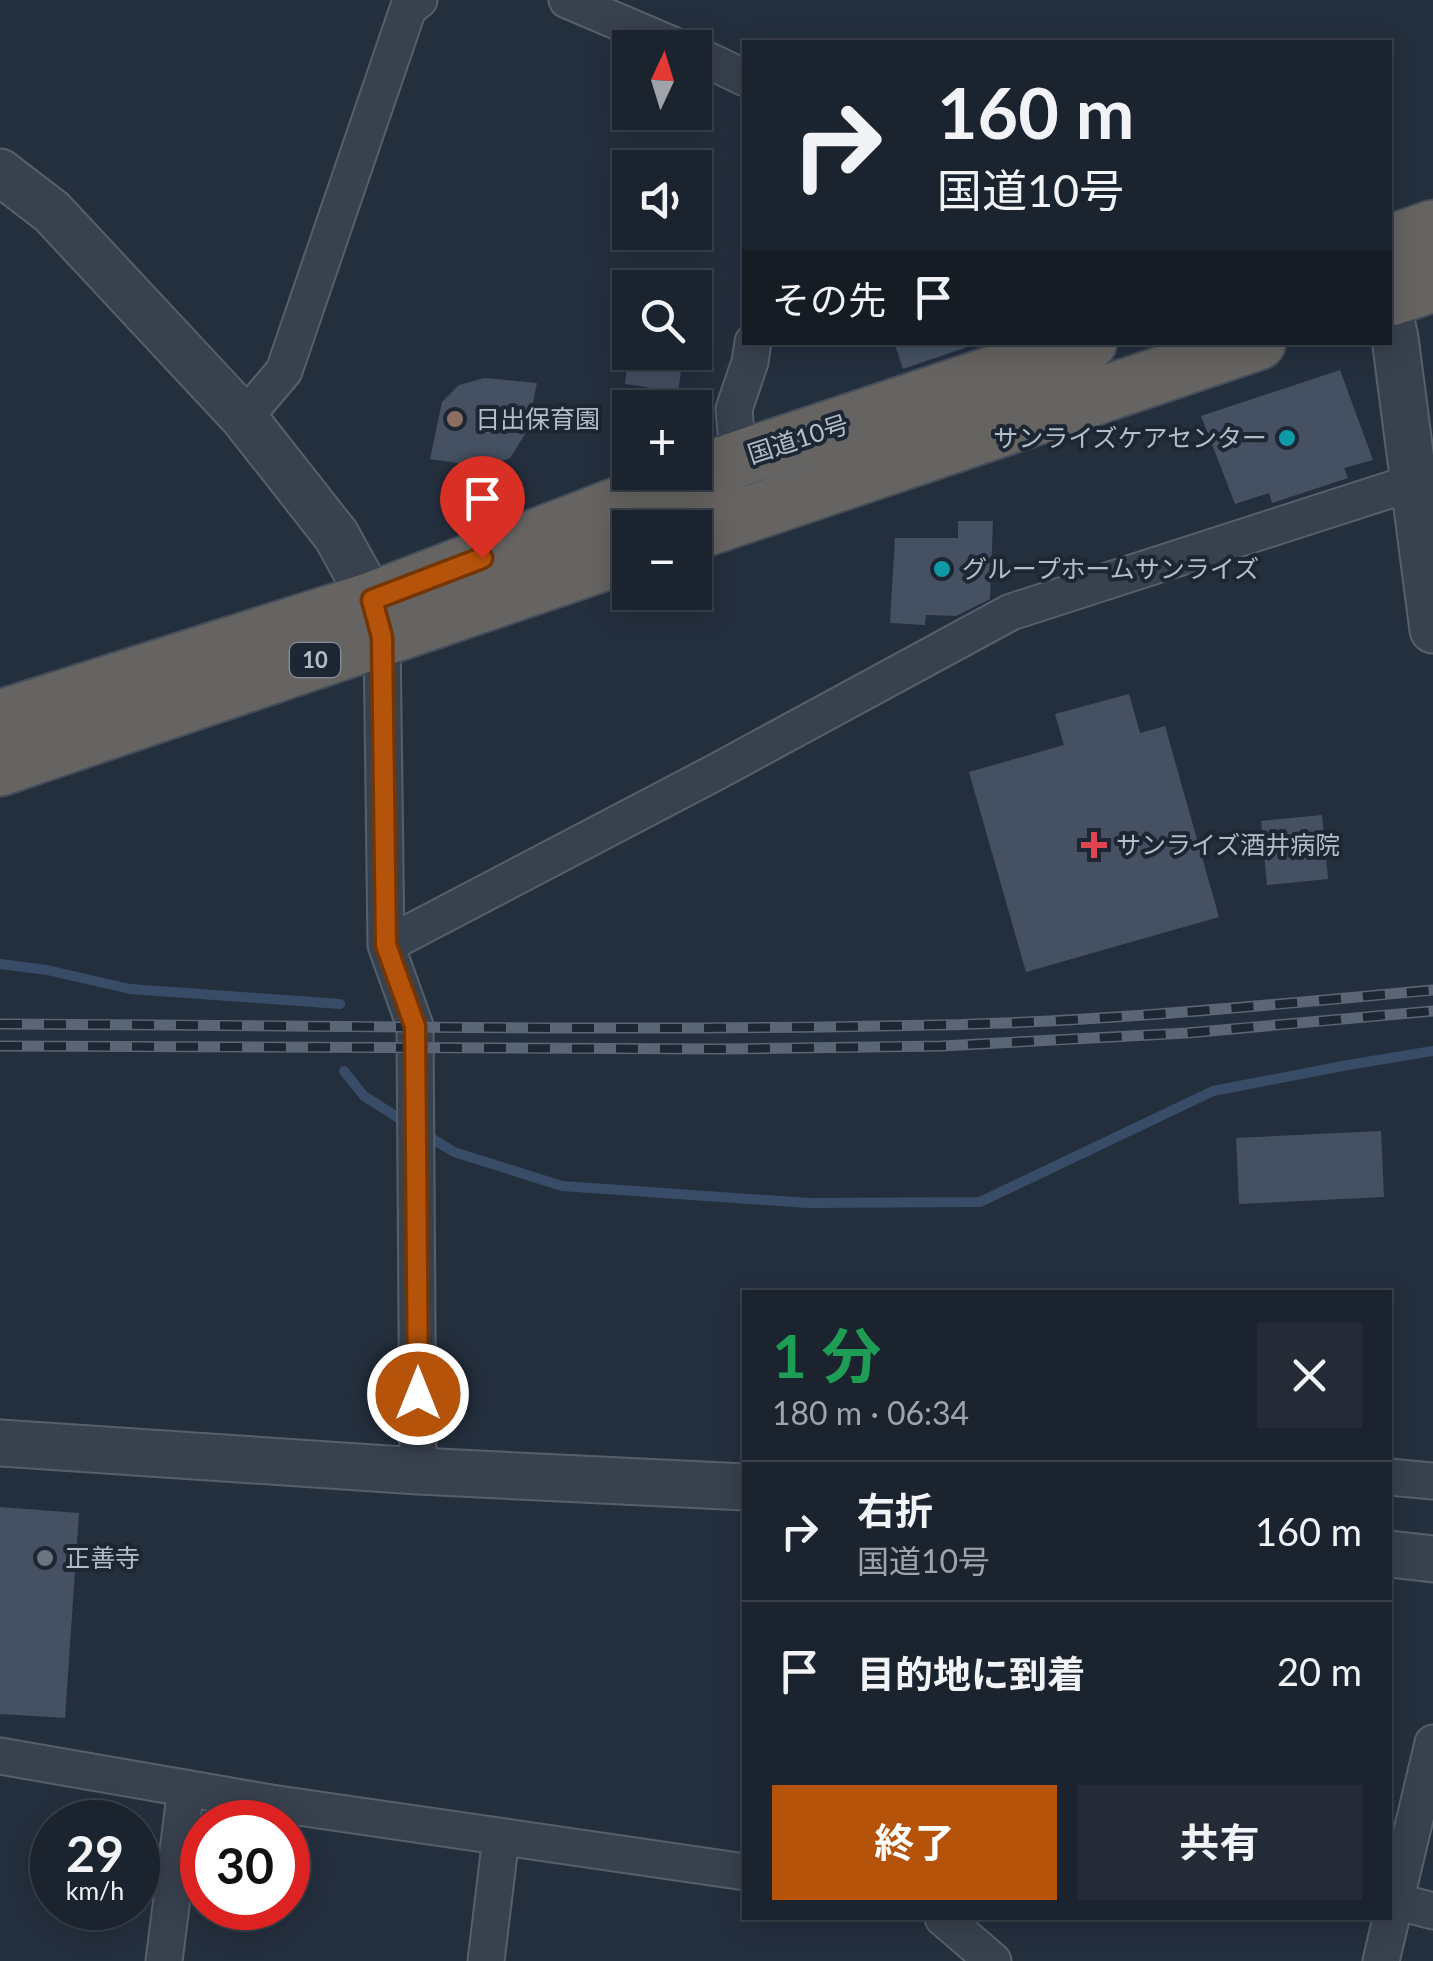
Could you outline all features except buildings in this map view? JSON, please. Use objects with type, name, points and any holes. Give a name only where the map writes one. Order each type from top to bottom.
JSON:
[{"type":"highway","points":[[1392,241],[1433,228]]},
{"type":"highway","points":[[1392,297],[1433,284]]},
{"type":"highway","name":"国道10号","points":[[0,768],[377,618],[738,459],[1079,345]]},
{"type":"highway","points":[[712,526],[1249,345]]},
{"type":"highway","name":"国道10号","points":[[0,718],[612,559]]},
{"type":"street","points":[[244,418],[284,371],[408,9],[419,0]]},
{"type":"street","points":[[566,0],[637,30]]},
{"type":"street","points":[[712,62],[742,77]]},
{"type":"street","points":[[0,172],[52,212],[244,418],[336,535],[377,618],[386,945],[415,1026],[418,1472]]},
{"type":"street","points":[[1392,324],[1423,478],[1433,630]]},
{"type":"street","points":[[738,459],[734,408],[753,345]]},
{"type":"street","points":[[386,945],[1010,612],[1423,478]]},
{"type":"street","points":[[0,1443],[418,1472],[742,1488]]},
{"type":"street","points":[[1392,1477],[1433,1481]]},
{"type":"street","points":[[1392,1554],[1433,1559]]},
{"type":"street","points":[[1392,1914],[1433,1743]]},
{"type":"street","points":[[0,1756],[742,1872]]},
{"type":"street","points":[[164,1961],[186,1788]]},
{"type":"street","points":[[486,1961],[501,1837]]},
{"type":"street","points":[[1395,1901],[1433,1912]]},
{"type":"street","points":[[945,1920],[993,1961]]},
{"type":"street","points":[[1381,1961],[1391,1920]]},
{"type":"waterway","points":[[0,964],[130,989],[340,1004]]},
{"type":"waterway","points":[[423,1133],[454,1152],[562,1186],[808,1203],[980,1202],[1213,1091],[1433,1051]]},
{"type":"waterway","points":[[344,1071],[364,1096],[408,1124]]},
{"type":"railway","points":[[0,1024],[585,1028],[936,1025],[1123,1017],[1433,990]]},
{"type":"railway","points":[[0,1046],[942,1046],[1187,1033],[1433,1011]]},
{"type":"place","name":"日出保育園","points":[[455,419]]},
{"type":"place","name":"サンライズケアセンター","points":[[1287,438]]},
{"type":"place","name":"グループホームサンライズ","points":[[942,569]]},
{"type":"place","name":"サンライズ酒井病院","points":[[1094,845]]},
{"type":"place","name":"正善寺","points":[[45,1558]]},
{"type":"route","points":[[418,1394],[415,1026],[386,945],[382,637],[372,600],[482,558]]}]
